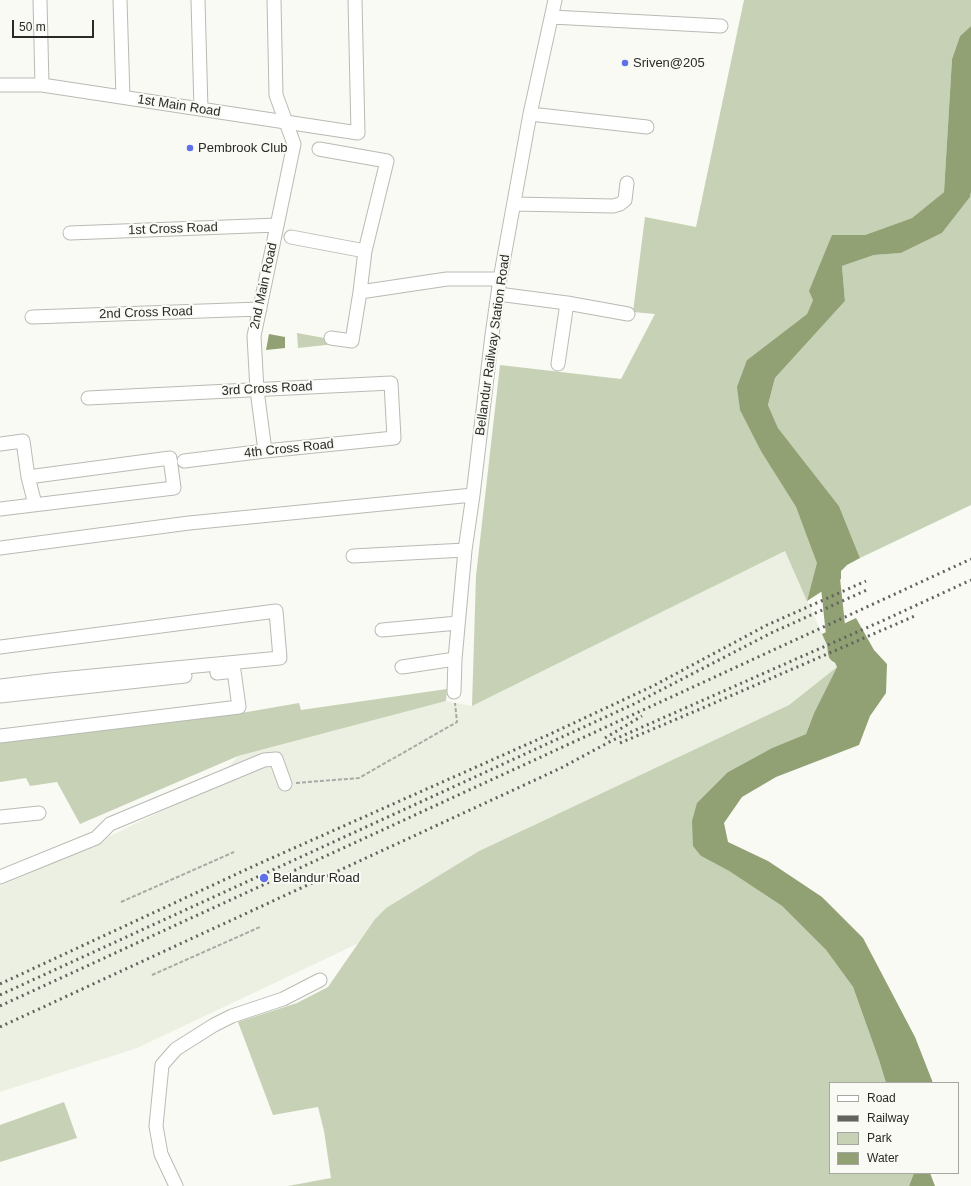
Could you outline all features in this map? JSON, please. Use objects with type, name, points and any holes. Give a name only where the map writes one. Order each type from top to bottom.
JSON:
[{"type":"street","points":[[40,0],[42,85]]},
{"type":"street","points":[[120,0],[123,97]]},
{"type":"street","points":[[198,0],[202,109]]},
{"type":"street","points":[[274,0],[276,95],[287,122]]},
{"type":"street","name":"1st Main Road","points":[[0,85],[42,85],[358,133],[355,0]]},
{"type":"street","name":"Bellandur Railway Station Road","points":[[454,692],[455,659],[465,550],[500,279],[530,114],[555,0]]},
{"type":"street","points":[[552,17],[721,26]]},
{"type":"street","points":[[530,114],[647,127]]},
{"type":"street","name":"2nd Main Road","points":[[265,451],[256,390],[254,336],[294,144],[287,122]]},
{"type":"street","points":[[319,149],[387,161],[365,252],[352,341],[330,338]]},
{"type":"street","points":[[514,204],[612,206],[620,204],[625,200],[627,184]]},
{"type":"street","name":"1st Cross Road","points":[[70,233],[277,225]]},
{"type":"street","points":[[291,237],[365,252]]},
{"type":"street","points":[[360,292],[447,279],[500,279]]},
{"type":"street","points":[[498,294],[566,303],[628,314]]},
{"type":"street","points":[[558,364],[566,303]]},
{"type":"street","name":"2nd Cross Road","points":[[32,316],[260,309]]},
{"type":"street","name":"3rd Cross Road","points":[[88,398],[391,383],[394,438]]},
{"type":"street","name":"4th Cross Road","points":[[184,461],[394,438]]},
{"type":"street","points":[[0,444],[23,441],[28,477],[35,504]]},
{"type":"street","points":[[0,509],[174,488],[170,458],[28,477]]},
{"type":"street","points":[[0,548],[189,523],[473,495]]},
{"type":"street","points":[[353,556],[465,550]]},
{"type":"street","points":[[0,647],[276,611],[280,658],[0,686]]},
{"type":"street","points":[[382,630],[458,623]]},
{"type":"street","points":[[402,667],[455,659]]},
{"type":"street","points":[[0,696],[234,671],[239,707],[0,736]]},
{"type":"street","points":[[0,877],[96,838],[110,824],[264,760],[276,759],[285,784]]},
{"type":"street","points":[[0,817],[39,813]]},
{"type":"street","points":[[176,1186],[161,1154],[156,1126],[162,1065],[176,1049],[232,1016],[283,999],[320,980]]},
{"type":"path","points":[[285,784],[358,778],[457,722],[454,692]]},
{"type":"path","points":[[120,902],[234,852]]},
{"type":"path","points":[[152,975],[260,927]]},
{"type":"shaded area","points":[[785,551],[837,667],[789,705],[479,851],[386,908],[375,919],[359,943],[137,1048],[0,1092],[0,886],[65,858],[211,787],[238,756],[446,701],[472,706]]},
{"type":"green space","points":[[744,0],[971,0],[971,26],[960,36],[952,59],[944,192],[912,218],[865,235],[832,235],[813,300],[807,314],[747,360],[762,453],[796,507],[818,563],[807,601],[785,551],[472,706],[476,576],[500,365],[621,379],[655,314],[633,312],[645,217],[696,227]]},
{"type":"green space","points":[[971,192],[971,505],[860,558],[839,506],[778,428],[768,405],[775,378],[845,301],[842,266],[874,255],[901,253],[942,233],[970,197]]},
{"type":"green space","points":[[297,333],[335,340],[335,344],[298,348]]},
{"type":"green space","points":[[837,667],[814,713],[806,734],[772,748],[728,772],[701,856],[729,871],[782,906],[826,950],[853,987],[886,1082],[829,1082],[829,1174],[914,1174],[909,1186],[288,1186],[331,1178],[324,1131],[318,1107],[273,1115],[238,1022],[297,1003],[328,987],[375,919],[386,908],[479,851],[789,705]]},
{"type":"green space","points":[[447,689],[446,701],[238,756],[80,824],[57,782],[30,786],[26,778],[0,782],[0,743],[247,712],[299,703],[301,710]]},
{"type":"green space","points":[[64,1102],[77,1138],[0,1162],[0,1125]]},
{"type":"water","points":[[971,26],[970,197],[942,233],[901,253],[874,255],[842,266],[845,301],[775,378],[768,405],[778,428],[839,506],[860,558],[847,565],[841,571],[841,579],[807,601],[817,563],[796,507],[762,453],[740,410],[737,387],[747,360],[807,314],[813,300],[809,291],[832,235],[865,235],[912,218],[944,192],[952,59],[960,36]]},
{"type":"water","points":[[269,334],[285,337],[285,348],[266,350]]},
{"type":"water","points":[[856,618],[874,650],[887,664],[886,693],[870,716],[859,745],[776,777],[742,797],[724,823],[728,842],[768,861],[822,897],[863,938],[915,1037],[933,1082],[886,1082],[853,987],[826,950],[782,906],[729,871],[701,856],[693,846],[692,821],[697,803],[728,772],[772,748],[806,734],[814,713],[837,667],[822,634]]},
{"type":"water","points":[[914,1174],[930,1174],[935,1186],[909,1186]]},
{"type":"waterway","points":[[828,560],[838,653]]},
{"type":"railway","points":[[0,1006],[971,559]]},
{"type":"railway","points":[[0,1027],[561,768],[613,740],[971,580]]},
{"type":"railway","points":[[0,984],[256,865],[548,735],[653,686],[767,625],[866,581]]},
{"type":"railway","points":[[0,995],[634,704],[771,633],[869,589]]},
{"type":"railway","points":[[620,743],[917,615]]},
{"type":"railway","points":[[605,738],[642,716]]},
{"type":"place","name":"Sriven@205","points":[[625,63]]},
{"type":"place","name":"Pembrook Club","points":[[190,148]]},
{"type":"place","name":"Belandur Road","points":[[264,878]]}]
